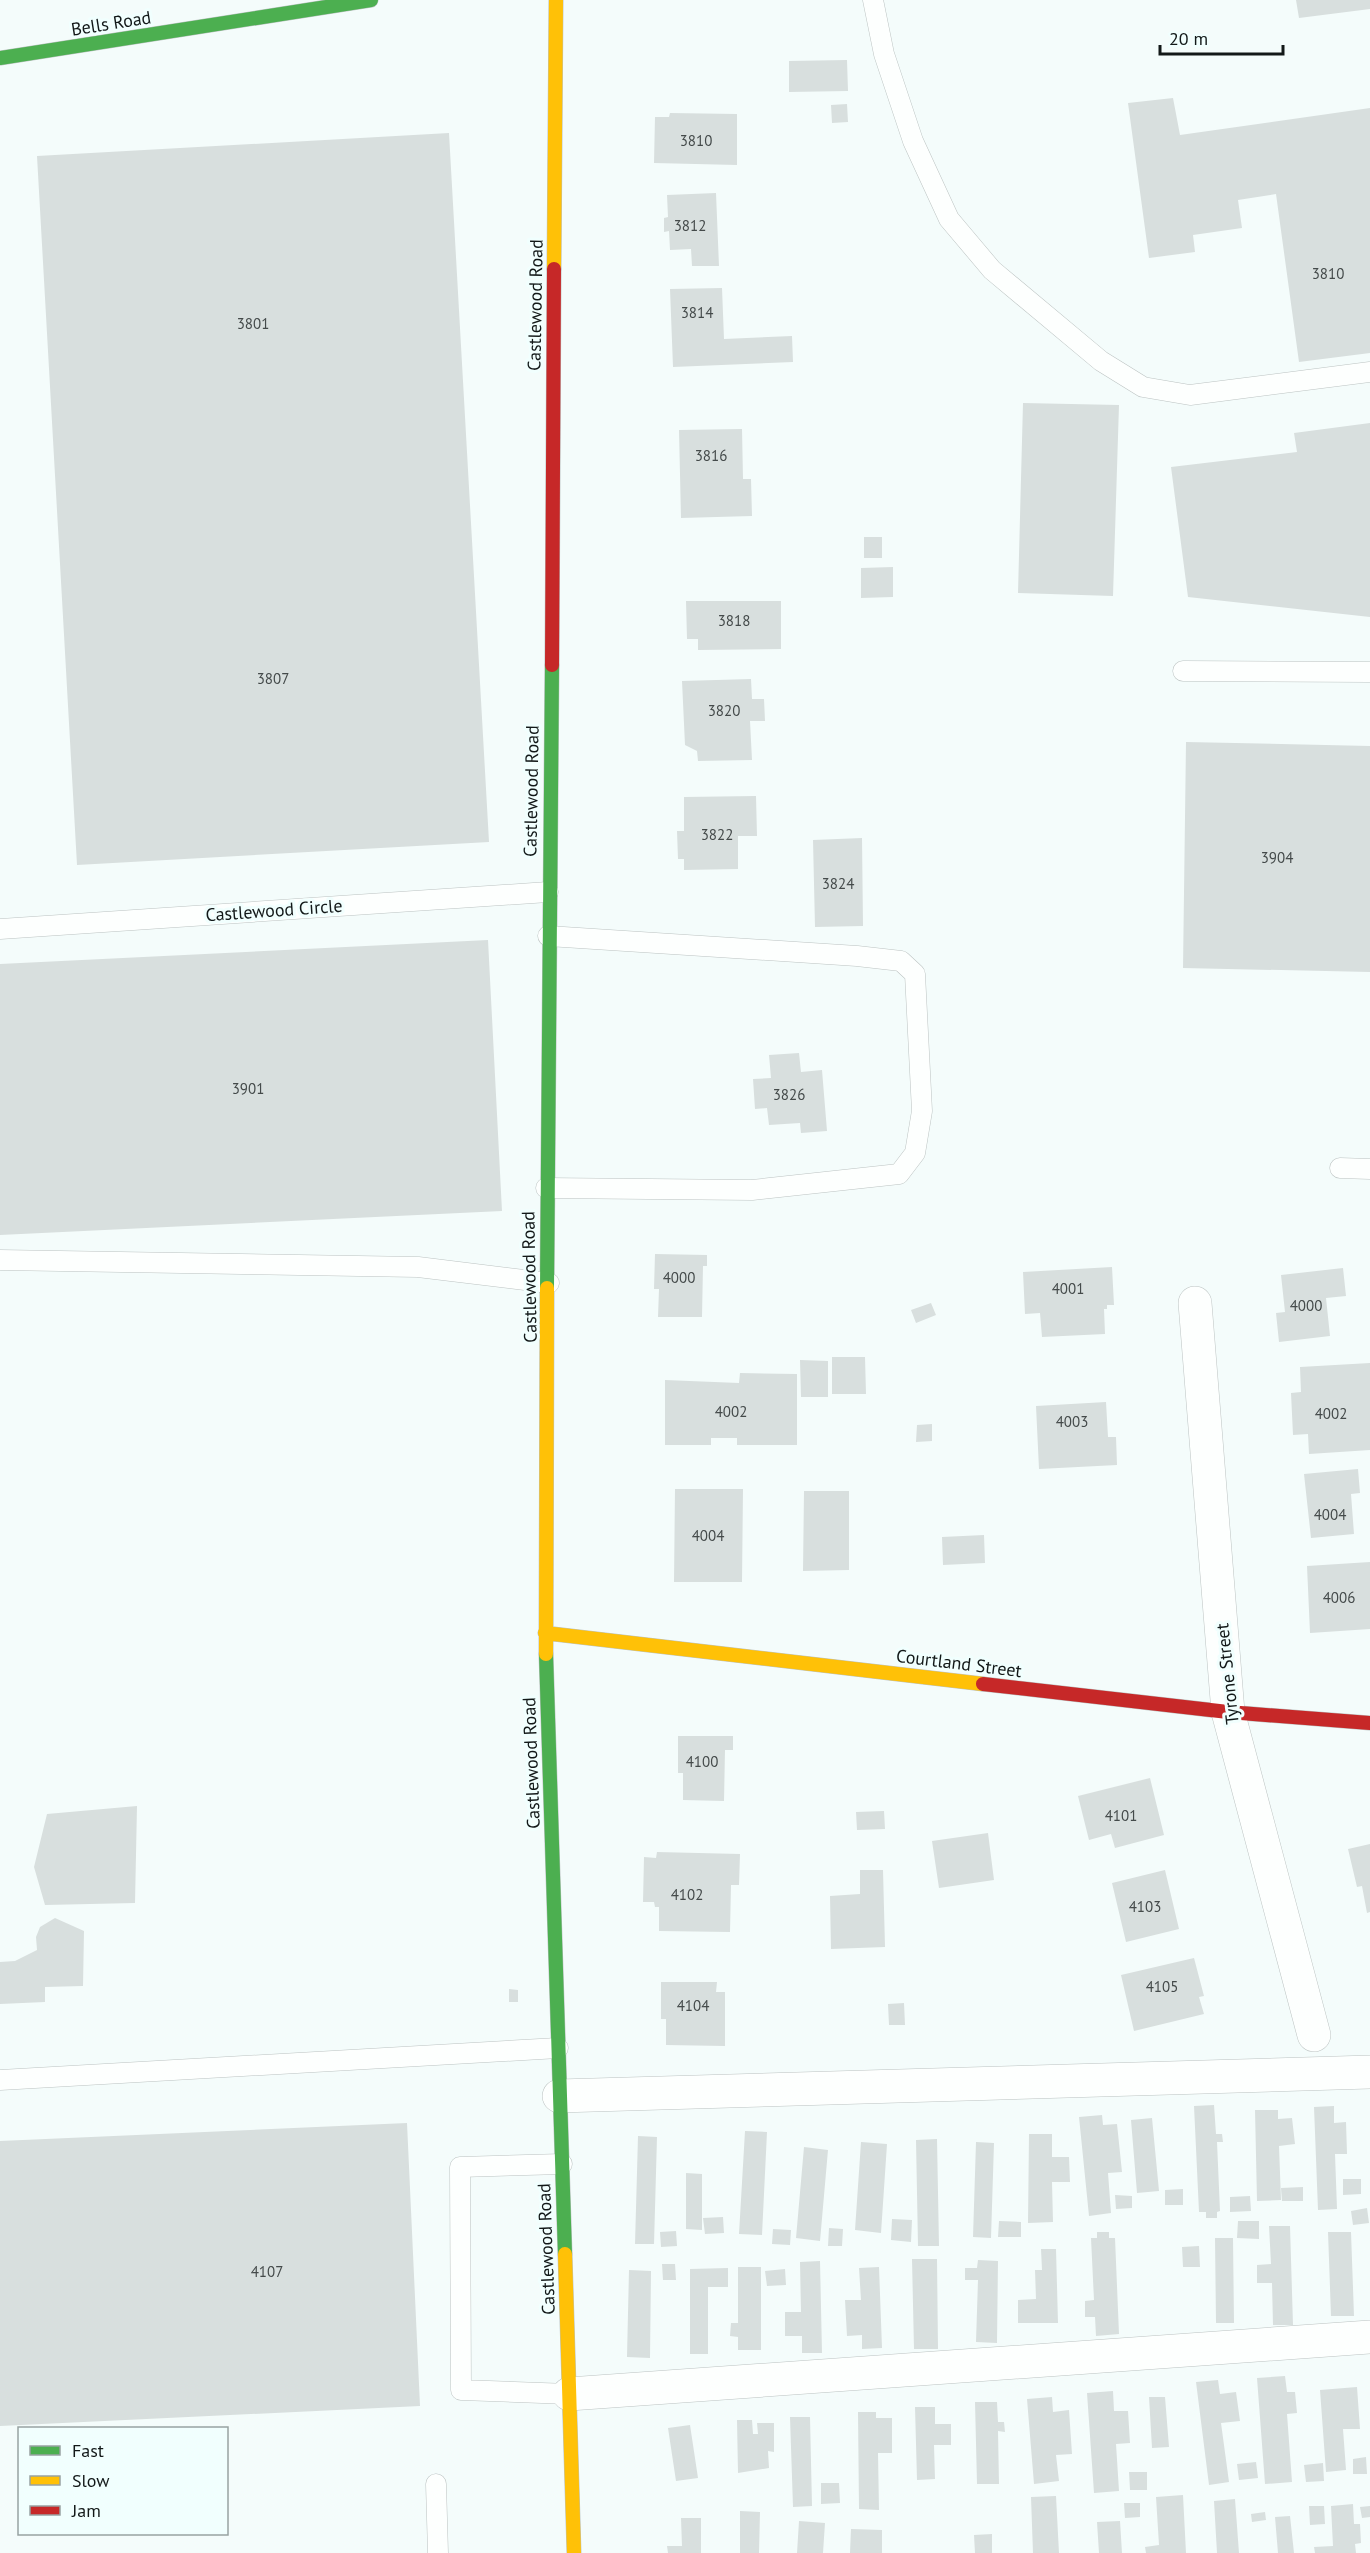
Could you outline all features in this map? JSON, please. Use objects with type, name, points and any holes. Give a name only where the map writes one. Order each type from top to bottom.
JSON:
[{"type":"street","name":"Bells Road","points":[[0,58],[370,0]]},
{"type":"street","name":"Castlewood Road","points":[[556,0],[546,1188],[549,1283],[545,1632],[574,2553]]},
{"type":"street","name":"Tyrone Street","points":[[1196,1302],[1228,1712],[1314,2035]]},
{"type":"street","name":"Courtland Street","points":[[545,1632],[1228,1712],[1370,1723]]},
{"type":"street","points":[[559,2096],[1370,2072]]},
{"type":"street","points":[[569,2394],[1370,2337]]},
{"type":"lane","points":[[873,0],[884,54],[913,141],[949,219],[992,270],[1101,361],[1143,387],[1190,395],[1370,372]]},
{"type":"lane","points":[[1183,670],[1370,672]]},
{"type":"lane","name":"Castlewood Circle","points":[[0,929],[548,892]]},
{"type":"lane","points":[[546,1188],[752,1190],[899,1174],[915,1153],[922,1111],[915,974],[901,961],[548,936]]},
{"type":"lane","points":[[1340,1168],[1370,1169]]},
{"type":"lane","points":[[0,1260],[418,1267],[549,1283]]},
{"type":"lane","points":[[0,2080],[558,2048]]},
{"type":"lane","points":[[562,2164],[460,2167],[461,2390],[569,2394]]},
{"type":"lane","points":[[436,2484],[438,2553]]},
{"type":"building","points":[[1296,0],[1370,0],[1370,9],[1299,18]]},
{"type":"building","points":[[847,60],[848,91],[789,92],[789,61]]},
{"type":"building","points":[[1173,98],[1180,135],[1370,108],[1370,353],[1299,362],[1276,194],[1238,200],[1242,228],[1193,235],[1195,252],[1149,258],[1128,103]]},
{"type":"building","points":[[847,104],[848,122],[832,123],[831,105]]},
{"type":"building","points":[[670,113],[737,114],[737,165],[654,163],[655,117],[669,117]]},
{"type":"building","points":[[449,133],[489,842],[77,865],[37,156]]},
{"type":"building","points":[[716,193],[719,266],[692,266],[691,249],[670,250],[669,231],[664,232],[664,218],[668,217],[667,195]]},
{"type":"building","points":[[722,288],[724,339],[792,336],[793,362],[673,367],[670,289]]},
{"type":"building","points":[[1023,403],[1119,405],[1113,596],[1018,593]]},
{"type":"building","points":[[1370,423],[1370,617],[1188,597],[1171,467],[1297,452],[1294,433]]},
{"type":"building","points":[[742,429],[743,479],[751,479],[752,516],[681,518],[679,430]]},
{"type":"building","points":[[864,537],[882,537],[882,558],[864,558]]},
{"type":"building","points":[[893,567],[893,597],[861,598],[861,568]]},
{"type":"building","points":[[686,601],[781,601],[781,649],[698,650],[698,639],[687,639]]},
{"type":"building","points":[[751,679],[752,699],[764,699],[765,721],[750,721],[752,760],[698,761],[697,751],[685,745],[682,681]]},
{"type":"building","points":[[1186,742],[1370,746],[1370,972],[1183,968]]},
{"type":"building","points":[[756,796],[757,836],[738,836],[738,869],[684,870],[684,859],[678,859],[677,831],[684,831],[684,797]]},
{"type":"building","points":[[862,838],[863,926],[815,927],[813,840]]},
{"type":"building","points":[[488,940],[502,1211],[0,1235],[0,964]]},
{"type":"building","points":[[799,1053],[801,1072],[822,1070],[827,1131],[801,1133],[800,1123],[769,1125],[767,1108],[755,1109],[753,1079],[771,1078],[769,1055]]},
{"type":"building","points":[[655,1254],[707,1255],[707,1266],[703,1266],[702,1317],[658,1317],[659,1289],[654,1289]]},
{"type":"building","points":[[1112,1267],[1114,1305],[1107,1305],[1107,1309],[1104,1309],[1105,1334],[1042,1337],[1040,1313],[1025,1314],[1023,1272]]},
{"type":"building","points":[[1343,1268],[1346,1296],[1326,1298],[1330,1336],[1279,1342],[1276,1313],[1285,1312],[1281,1275]]},
{"type":"building","points":[[931,1303],[936,1315],[916,1323],[911,1310]]},
{"type":"building","points":[[832,1357],[865,1357],[866,1394],[832,1394]]},
{"type":"building","points":[[800,1360],[828,1361],[828,1397],[801,1397]]},
{"type":"building","points":[[1370,1363],[1370,1450],[1309,1454],[1308,1434],[1293,1435],[1291,1393],[1301,1392],[1300,1367]]},
{"type":"building","points":[[740,1373],[797,1374],[797,1445],[737,1445],[737,1438],[711,1438],[711,1445],[665,1445],[665,1380],[739,1383]]},
{"type":"building","points":[[1106,1402],[1108,1437],[1116,1437],[1117,1465],[1039,1469],[1036,1406]]},
{"type":"building","points":[[932,1424],[932,1441],[916,1442],[917,1425]]},
{"type":"building","points":[[1358,1469],[1360,1493],[1351,1494],[1354,1534],[1311,1538],[1304,1474]]},
{"type":"building","points":[[675,1489],[743,1489],[742,1582],[674,1582]]},
{"type":"building","points":[[804,1491],[849,1491],[849,1570],[803,1571]]},
{"type":"building","points":[[984,1535],[985,1563],[943,1565],[942,1537]]},
{"type":"building","points":[[1370,1562],[1370,1629],[1310,1633],[1307,1566]]},
{"type":"building","points":[[678,1736],[733,1736],[733,1750],[725,1750],[724,1801],[683,1800],[683,1773],[678,1773]]},
{"type":"building","points":[[1150,1778],[1164,1835],[1115,1848],[1111,1834],[1089,1840],[1078,1796]]},
{"type":"building","points":[[137,1806],[135,1903],[45,1905],[34,1867],[47,1814]]},
{"type":"building","points":[[884,1811],[885,1829],[857,1830],[856,1812]]},
{"type":"building","points":[[988,1833],[994,1880],[939,1888],[932,1841]]},
{"type":"building","points":[[1370,1844],[1370,1912],[1367,1913],[1362,1886],[1357,1887],[1348,1849]]},
{"type":"building","points":[[657,1852],[740,1854],[739,1885],[731,1885],[730,1932],[659,1931],[659,1907],[655,1907],[654,1902],[643,1902],[644,1857],[656,1858]]},
{"type":"building","points":[[860,1870],[883,1870],[885,1947],[831,1949],[830,1896],[860,1894]]},
{"type":"building","points":[[1165,1870],[1179,1929],[1126,1942],[1112,1883]]},
{"type":"building","points":[[55,1918],[84,1931],[83,1986],[45,1987],[45,2002],[0,2004],[0,1962],[15,1961],[37,1950],[36,1937],[40,1927]]},
{"type":"building","points":[[1194,1958],[1204,1996],[1199,1997],[1204,2014],[1134,2031],[1121,1975]]},
{"type":"building","points":[[661,1982],[717,1982],[716,1992],[725,1992],[725,2046],[666,2045],[666,2019],[661,2019]]},
{"type":"building","points":[[509,1989],[518,1990],[518,2002],[509,2002]]},
{"type":"building","points":[[904,2003],[905,2025],[889,2025],[888,2004]]},
{"type":"building","points":[[1214,2105],[1216,2134],[1222,2134],[1223,2142],[1217,2142],[1220,2211],[1217,2212],[1217,2218],[1206,2218],[1206,2212],[1199,2212],[1194,2106]]},
{"type":"building","points":[[1334,2106],[1334,2123],[1346,2122],[1347,2154],[1335,2154],[1337,2209],[1318,2210],[1314,2107]]},
{"type":"building","points":[[1255,2110],[1278,2110],[1278,2119],[1292,2118],[1295,2144],[1279,2146],[1281,2200],[1257,2201]]},
{"type":"building","points":[[1102,2115],[1103,2125],[1117,2124],[1122,2172],[1108,2173],[1111,2213],[1089,2216],[1079,2117]]},
{"type":"building","points":[[1152,2118],[1159,2191],[1137,2193],[1131,2120]]},
{"type":"building","points":[[407,2123],[420,2406],[0,2426],[0,2141]]},
{"type":"building","points":[[745,2131],[767,2132],[762,2235],[739,2234]]},
{"type":"building","points":[[1029,2134],[1052,2134],[1052,2157],[1069,2157],[1070,2182],[1052,2182],[1053,2222],[1028,2223]]},
{"type":"building","points":[[638,2136],[657,2137],[654,2244],[635,2244]]},
{"type":"building","points":[[937,2139],[939,2246],[918,2246],[916,2140]]},
{"type":"building","points":[[861,2142],[887,2144],[881,2233],[855,2230]]},
{"type":"building","points":[[976,2142],[994,2143],[991,2238],[973,2237]]},
{"type":"building","points":[[804,2147],[828,2150],[820,2241],[796,2238]]},
{"type":"building","points":[[686,2173],[702,2174],[702,2230],[686,2229]]},
{"type":"building","points":[[1343,2179],[1361,2179],[1361,2194],[1343,2195]]},
{"type":"building","points":[[1303,2187],[1303,2201],[1282,2201],[1281,2188]]},
{"type":"building","points":[[1183,2189],[1183,2205],[1165,2205],[1165,2190]]},
{"type":"building","points":[[1115,2195],[1132,2196],[1132,2208],[1116,2209]]},
{"type":"building","points":[[1250,2196],[1251,2211],[1230,2212],[1230,2197]]},
{"type":"building","points":[[1367,2208],[1369,2223],[1353,2225],[1351,2211]]},
{"type":"building","points":[[723,2217],[724,2233],[705,2234],[703,2218]]},
{"type":"building","points":[[892,2219],[912,2220],[911,2242],[891,2240]]},
{"type":"building","points":[[999,2221],[1021,2222],[1021,2237],[998,2237]]},
{"type":"building","points":[[1238,2221],[1259,2221],[1259,2239],[1237,2238]]},
{"type":"building","points":[[1269,2226],[1290,2226],[1293,2325],[1273,2325],[1272,2283],[1257,2283],[1257,2265],[1271,2264]]},
{"type":"building","points":[[829,2228],[843,2229],[842,2246],[828,2246]]},
{"type":"building","points":[[773,2229],[791,2230],[790,2245],[772,2244]]},
{"type":"building","points":[[676,2231],[677,2246],[661,2247],[660,2232]]},
{"type":"building","points":[[1097,2232],[1109,2232],[1109,2238],[1115,2238],[1119,2334],[1096,2336],[1095,2317],[1085,2317],[1085,2301],[1094,2300],[1091,2238],[1097,2238]]},
{"type":"building","points":[[1328,2232],[1351,2232],[1354,2316],[1331,2316]]},
{"type":"building","points":[[1215,2238],[1233,2238],[1234,2323],[1216,2323]]},
{"type":"building","points":[[1199,2246],[1200,2267],[1183,2267],[1182,2247]]},
{"type":"building","points":[[1041,2249],[1056,2249],[1058,2323],[1018,2323],[1018,2300],[1036,2299],[1035,2270],[1042,2270]]},
{"type":"building","points":[[912,2259],[937,2259],[938,2349],[914,2349]]},
{"type":"building","points":[[978,2260],[998,2261],[997,2343],[976,2342],[978,2280],[965,2280],[965,2268],[977,2268]]},
{"type":"building","points":[[820,2261],[822,2353],[802,2353],[802,2336],[785,2336],[785,2312],[801,2312],[800,2262]]},
{"type":"building","points":[[662,2264],[675,2264],[676,2280],[663,2280]]},
{"type":"building","points":[[738,2267],[761,2267],[761,2350],[738,2350],[738,2337],[730,2336],[731,2323],[738,2323]]},
{"type":"building","points":[[879,2267],[882,2348],[862,2349],[862,2335],[847,2336],[845,2300],[861,2300],[859,2268]]},
{"type":"building","points":[[728,2268],[728,2287],[708,2287],[708,2354],[690,2354],[690,2269]]},
{"type":"building","points":[[785,2269],[786,2285],[767,2286],[765,2271]]},
{"type":"building","points":[[629,2270],[651,2271],[650,2358],[627,2357]]},
{"type":"building","points":[[1285,2376],[1287,2392],[1295,2392],[1297,2413],[1287,2414],[1292,2482],[1265,2484],[1257,2378]]},
{"type":"building","points":[[1218,2380],[1220,2394],[1236,2392],[1240,2421],[1221,2423],[1229,2482],[1209,2485],[1196,2382]]},
{"type":"building","points":[[1357,2387],[1360,2429],[1343,2429],[1346,2470],[1326,2472],[1320,2390]]},
{"type":"building","points":[[1113,2391],[1114,2411],[1128,2411],[1130,2443],[1116,2444],[1119,2491],[1094,2493],[1087,2393]]},
{"type":"building","points":[[1052,2397],[1053,2412],[1069,2410],[1072,2454],[1056,2455],[1059,2481],[1034,2484],[1027,2399]]},
{"type":"building","points":[[1149,2397],[1165,2397],[1169,2447],[1152,2448]]},
{"type":"building","points":[[975,2402],[997,2402],[998,2422],[1004,2422],[1005,2432],[998,2431],[999,2484],[977,2484]]},
{"type":"building","points":[[915,2407],[935,2407],[935,2424],[951,2424],[951,2445],[934,2445],[935,2479],[917,2480]]},
{"type":"building","points":[[858,2412],[876,2412],[876,2418],[892,2418],[892,2453],[878,2453],[879,2510],[859,2509]]},
{"type":"building","points":[[790,2417],[810,2417],[812,2506],[793,2507]]},
{"type":"building","points":[[737,2420],[752,2420],[753,2434],[758,2434],[757,2423],[774,2423],[774,2452],[768,2451],[769,2468],[738,2473]]},
{"type":"building","points":[[690,2425],[698,2478],[676,2481],[668,2428]]},
{"type":"building","points":[[1366,2457],[1367,2474],[1353,2474],[1353,2459]]},
{"type":"building","points":[[1256,2462],[1258,2478],[1239,2480],[1237,2464]]},
{"type":"building","points":[[1323,2463],[1324,2481],[1306,2482],[1304,2465]]},
{"type":"building","points":[[1129,2472],[1147,2472],[1147,2490],[1130,2490]]},
{"type":"building","points":[[821,2483],[839,2483],[840,2503],[821,2504]]},
{"type":"building","points":[[1183,2495],[1186,2553],[1146,2553],[1145,2547],[1159,2545],[1156,2497]]},
{"type":"building","points":[[1056,2496],[1059,2553],[1033,2553],[1031,2497]]},
{"type":"building","points":[[1235,2499],[1239,2553],[1217,2553],[1214,2501]]},
{"type":"building","points":[[1124,2503],[1140,2503],[1140,2517],[1125,2518]]},
{"type":"building","points":[[1353,2504],[1354,2524],[1360,2524],[1361,2543],[1355,2544],[1356,2553],[1315,2553],[1314,2547],[1333,2546],[1331,2506]]},
{"type":"building","points":[[1309,2506],[1324,2506],[1325,2524],[1310,2525]]},
{"type":"building","points":[[1370,2506],[1370,2517],[1362,2518],[1360,2507]]},
{"type":"building","points":[[740,2511],[760,2512],[759,2553],[740,2553]]},
{"type":"building","points":[[1265,2512],[1266,2520],[1252,2522],[1251,2514]]},
{"type":"building","points":[[1290,2516],[1294,2553],[1278,2553],[1275,2517]]},
{"type":"building","points":[[681,2518],[701,2518],[701,2553],[668,2553],[667,2546],[682,2546]]},
{"type":"building","points":[[799,2521],[825,2523],[823,2553],[797,2553]]},
{"type":"building","points":[[1120,2521],[1122,2553],[1099,2553],[1097,2522]]},
{"type":"building","points":[[851,2529],[882,2530],[882,2553],[850,2553]]},
{"type":"building","points":[[992,2534],[992,2553],[975,2553],[974,2535]]},
{"type":"traffic: fast","points":[[0,58],[371,0]]},
{"type":"traffic: fast","points":[[547,1288],[552,665]]},
{"type":"traffic: fast","points":[[546,1654],[565,2254]]},
{"type":"traffic: slow","points":[[554,269],[556,0]]},
{"type":"traffic: slow","points":[[546,1654],[547,1288]]},
{"type":"traffic: slow","points":[[545,1633],[983,1684]]},
{"type":"traffic: slow","points":[[565,2254],[574,2553]]},
{"type":"traffic: jam","points":[[552,665],[554,269]]},
{"type":"traffic: jam","points":[[983,1684],[1228,1712],[1370,1723]]}]
